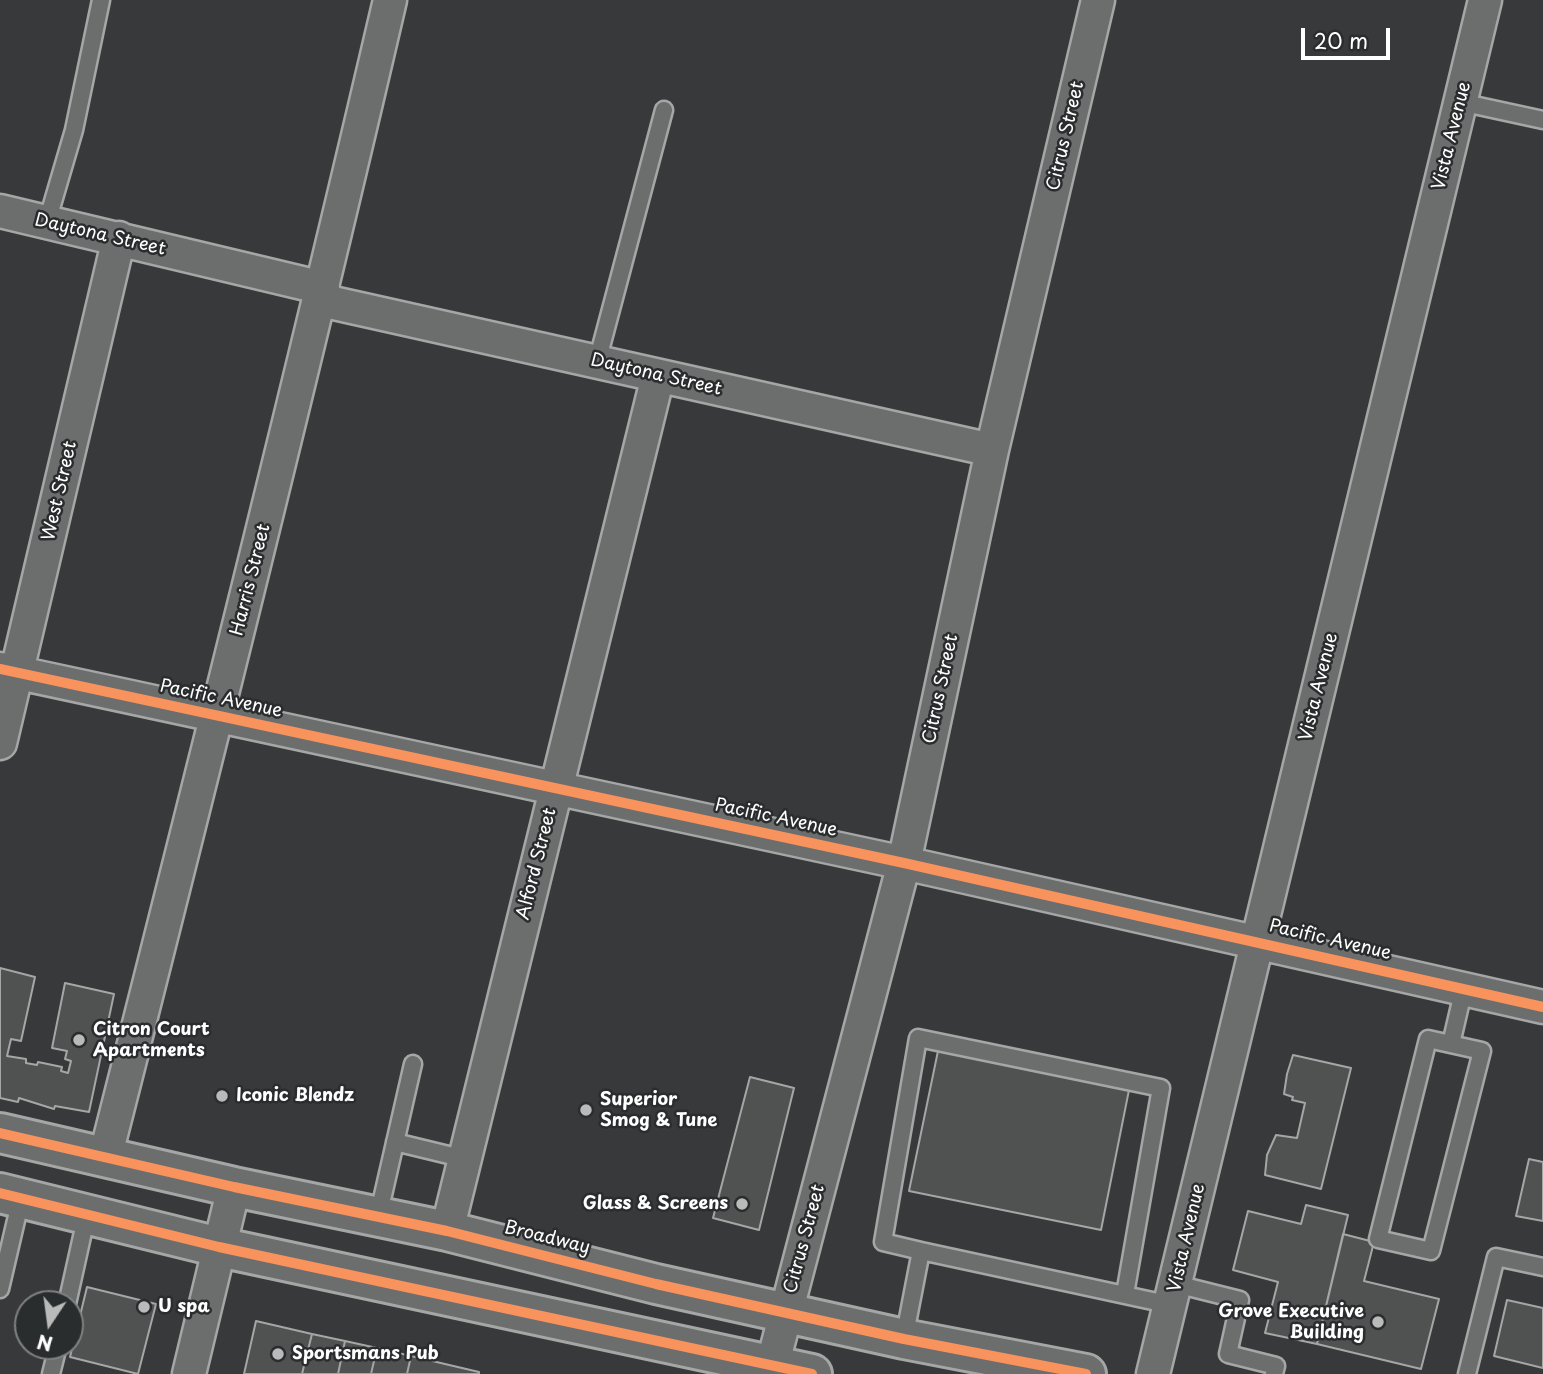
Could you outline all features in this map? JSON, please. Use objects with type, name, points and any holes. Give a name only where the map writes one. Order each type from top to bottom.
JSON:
[{"type":"main road","name":"Broadway","points":[[0,1133],[234,1187],[447,1231],[656,1284],[904,1339],[1086,1374]]},
{"type":"main road","points":[[10,1196],[219,1247],[771,1369],[812,1374]]},
{"type":"street","name":"Harris Street","points":[[105,1158],[321,294],[390,0]]},
{"type":"street","name":"Citrus Street","points":[[771,1369],[904,863],[992,450],[1098,0]]},
{"type":"street","name":"Vista Avenue","points":[[1153,1374],[1485,0]]},
{"type":"street","name":"Daytona Street","points":[[0,211],[119,238],[321,294],[597,362],[992,450]]},
{"type":"street","name":"West Street","points":[[0,743],[8,671],[119,238]]},
{"type":"street","name":"Alford Street","points":[[447,1231],[658,376]]},
{"type":"street","name":"Pacific Avenue","points":[[8,671],[904,863],[1543,1007]]},
{"type":"street","points":[[190,1374],[234,1187]]},
{"type":"lane","points":[[47,222],[74,130],[102,0]]},
{"type":"lane","points":[[1460,102],[1543,120]]},
{"type":"lane","points":[[597,362],[664,110]]},
{"type":"lane","points":[[1451,1044],[1464,988]]},
{"type":"lane","points":[[1125,1294],[1161,1087],[918,1038],[883,1242],[1125,1294],[1173,1294],[1240,1300],[1228,1354],[1276,1366],[1274,1374]]},
{"type":"lane","points":[[1428,1039],[1451,1044],[1482,1051],[1431,1251],[1378,1238],[1428,1039]]},
{"type":"lane","points":[[378,1217],[413,1064]]},
{"type":"lane","points":[[395,1142],[465,1159]]},
{"type":"lane","points":[[0,1289],[10,1196]]},
{"type":"lane","points":[[70,1290],[87,1214]]},
{"type":"lane","points":[[904,1339],[921,1251]]},
{"type":"lane","points":[[1466,1374],[1496,1256],[1543,1267]]},
{"type":"building","name":"Citron Court Apartments","points":[[0,968],[35,977],[21,1041],[11,1039],[7,1056],[26,1059],[26,1063],[37,1065],[38,1062],[62,1067],[61,1071],[68,1073],[71,1061],[65,1059],[67,1051],[52,1048],[65,983],[114,994],[89,1112],[55,1106],[54,1109],[19,1098],[18,1102],[0,1098]]},
{"type":"building","points":[[938,1051],[1129,1090],[1101,1230],[909,1191]]},
{"type":"building","points":[[1293,1055],[1351,1068],[1321,1189],[1265,1175],[1267,1155],[1276,1135],[1297,1138],[1305,1103],[1292,1100],[1293,1097],[1284,1094]]},
{"type":"building","points":[[750,1077],[794,1088],[759,1230],[713,1218]]},
{"type":"building","points":[[1529,1159],[1543,1162],[1543,1221],[1516,1216]]},
{"type":"building","points":[[1306,1205],[1348,1215],[1317,1344],[1265,1333],[1278,1282],[1233,1270],[1248,1211],[1301,1224]]},
{"type":"building","name":"Grove Executive Building","points":[[1343,1234],[1374,1242],[1364,1281],[1439,1299],[1421,1369],[1317,1344]]},
{"type":"building","points":[[87,1287],[156,1304],[138,1374],[82,1360],[84,1299]]},
{"type":"building","points":[[1507,1300],[1543,1308],[1543,1368],[1494,1356]]},
{"type":"building","name":"Sportsmans Pub","points":[[256,1321],[312,1334],[302,1374],[244,1374]]},
{"type":"building","points":[[312,1334],[345,1341],[338,1374],[302,1374]]},
{"type":"building","points":[[345,1341],[377,1348],[371,1374],[338,1374]]},
{"type":"building","points":[[377,1348],[411,1356],[407,1374],[371,1374]]},
{"type":"building","points":[[411,1356],[479,1372],[479,1374],[407,1374]]},
{"type":"cycle path","points":[[0,669],[904,863],[1543,1007]]},
{"type":"cycle path","points":[[0,1133],[234,1187],[447,1231],[656,1284],[904,1339],[1086,1374]]},
{"type":"cycle path","points":[[0,1193],[219,1247],[812,1374]]},
{"type":"place","name":"Citron Court Apartments","points":[[79,1040]]},
{"type":"place","name":"Iconic Blendz","points":[[222,1096]]},
{"type":"place","name":"Superior Smog & Tune","points":[[586,1110]]},
{"type":"place","name":"Glass & Screens","points":[[742,1204]]},
{"type":"place","name":"U spa","points":[[144,1307]]},
{"type":"place","name":"Grove Executive Building","points":[[1378,1322]]},
{"type":"place","name":"Sportsmans Pub","points":[[278,1354]]}]
